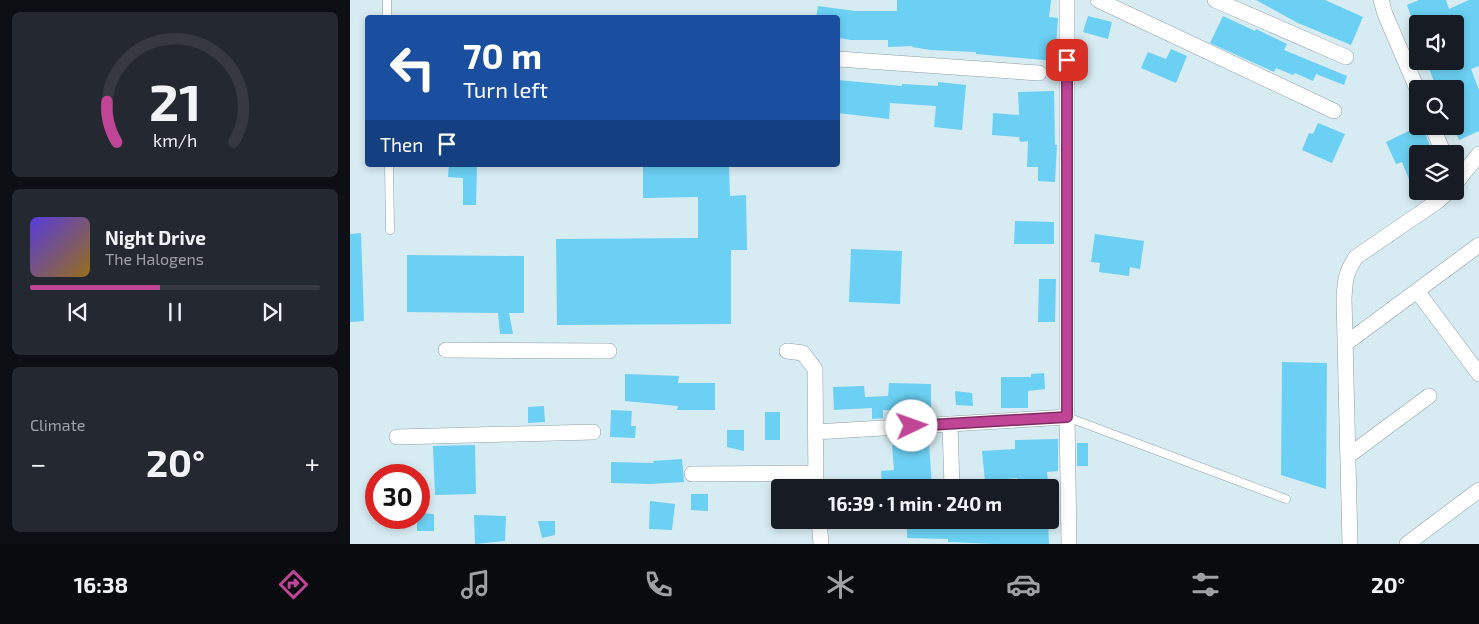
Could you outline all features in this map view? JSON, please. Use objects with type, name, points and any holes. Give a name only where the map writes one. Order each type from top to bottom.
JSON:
[{"type":"street","points":[[1067,0],[1067,417],[1069,544]]},
{"type":"street","points":[[1098,0],[1334,111]]},
{"type":"street","points":[[1215,0],[1346,57]]},
{"type":"street","points":[[1381,0],[1385,14],[1413,80]]},
{"type":"street","points":[[840,59],[1039,72]]},
{"type":"street","points":[[1464,166],[1476,157]]},
{"type":"street","points":[[1464,172],[1476,157]]},
{"type":"street","points":[[1350,544],[1345,278],[1348,268],[1356,257],[1438,200]]},
{"type":"street","points":[[1345,344],[1479,245]]},
{"type":"street","points":[[1417,290],[1479,374]]},
{"type":"street","points":[[446,350],[609,351]]},
{"type":"street","points":[[787,352],[803,353],[815,369],[816,479]]},
{"type":"street","points":[[1348,456],[1429,396]]},
{"type":"street","points":[[815,432],[1067,417]]},
{"type":"street","points":[[950,424],[952,479]]},
{"type":"street","points":[[397,437],[593,432]]},
{"type":"street","points":[[692,474],[795,479]]},
{"type":"street","points":[[1407,544],[1479,490]]},
{"type":"street","points":[[820,529],[821,544]]},
{"type":"lane","points":[[387,0],[387,15]]},
{"type":"lane","points":[[389,167],[390,230]]},
{"type":"lane","points":[[1067,417],[1286,499]]},
{"type":"building","points":[[897,0],[1051,0],[1049,17],[1058,18],[1055,61],[976,54],[976,52],[931,50],[913,46],[888,47],[888,40],[840,38],[840,15],[816,15],[818,6],[855,11],[897,11]]},
{"type":"building","points":[[1256,0],[1325,0],[1363,17],[1351,45],[1298,23]]},
{"type":"building","points":[[1419,0],[1446,0],[1449,9],[1469,0],[1479,0],[1479,66],[1471,69],[1479,90],[1479,131],[1459,140],[1457,135],[1464,135],[1464,80],[1433,80],[1430,70],[1464,70],[1464,15],[1411,15],[1407,5]]},
{"type":"building","points":[[1088,16],[1112,22],[1108,39],[1083,32]]},
{"type":"building","points":[[1223,16],[1287,44],[1284,50],[1347,76],[1344,85],[1316,74],[1313,81],[1295,73],[1293,75],[1276,68],[1274,72],[1210,43]]},
{"type":"building","points":[[1171,49],[1187,56],[1176,83],[1141,68],[1148,52],[1166,59]]},
{"type":"building","points":[[840,80],[902,86],[902,84],[938,86],[938,82],[966,85],[962,130],[934,127],[936,106],[890,103],[889,119],[840,113]]},
{"type":"building","points":[[1054,91],[1055,145],[1057,145],[1055,182],[1038,181],[1038,167],[1027,167],[1028,141],[1020,142],[1019,137],[992,135],[993,113],[1019,115],[1018,92]]},
{"type":"building","points":[[1318,123],[1345,134],[1332,163],[1302,150],[1309,133],[1313,134]]},
{"type":"building","points":[[1409,131],[1409,135],[1426,135],[1430,145],[1409,145],[1409,179],[1402,162],[1396,164],[1386,142]]},
{"type":"building","points":[[449,167],[477,167],[476,205],[463,205],[463,178],[448,177]]},
{"type":"building","points":[[643,167],[729,167],[730,196],[746,195],[747,250],[731,250],[731,324],[557,325],[556,239],[698,238],[698,197],[643,198]]},
{"type":"building","points":[[1015,221],[1054,222],[1054,244],[1014,244]]},
{"type":"building","points":[[361,233],[364,321],[350,322],[350,234]]},
{"type":"building","points":[[1095,234],[1144,241],[1140,269],[1130,267],[1129,276],[1099,272],[1100,263],[1091,262]]},
{"type":"building","points":[[851,249],[902,251],[900,304],[849,302]]},
{"type":"building","points":[[407,255],[524,256],[524,313],[509,313],[513,334],[500,334],[498,313],[407,312]]},
{"type":"building","points":[[1039,279],[1056,279],[1055,322],[1038,322]]},
{"type":"building","points":[[1282,362],[1327,363],[1326,489],[1281,475]]},
{"type":"building","points":[[1044,373],[1045,389],[1028,391],[1028,408],[1001,408],[1001,377],[1031,377],[1031,374]]},
{"type":"building","points":[[625,374],[679,376],[678,383],[715,383],[715,410],[677,410],[678,406],[625,401]]},
{"type":"building","points":[[889,383],[931,384],[931,412],[883,410],[883,418],[872,419],[872,408],[834,410],[833,387],[864,386],[865,397],[888,396]]},
{"type":"building","points":[[955,391],[972,393],[973,406],[956,405]]},
{"type":"building","points":[[544,406],[545,422],[528,423],[528,407]]},
{"type":"building","points":[[611,410],[632,411],[631,426],[636,426],[635,438],[610,437]]},
{"type":"building","points":[[765,412],[780,412],[780,440],[765,440]]},
{"type":"building","points":[[727,430],[744,430],[744,451],[727,447]]},
{"type":"building","points":[[1058,439],[1058,471],[1047,472],[1048,479],[985,479],[982,451],[1015,449],[1015,440]]},
{"type":"building","points":[[929,443],[931,479],[881,479],[881,471],[894,470],[892,445]]},
{"type":"building","points":[[1077,443],[1088,443],[1088,466],[1077,466]]},
{"type":"building","points":[[475,445],[476,494],[435,495],[433,446]]},
{"type":"building","points":[[682,459],[684,482],[651,484],[611,483],[611,462],[654,463],[653,461]]},
{"type":"building","points":[[691,494],[708,494],[708,511],[691,510]]},
{"type":"building","points":[[650,501],[675,504],[672,530],[649,529]]},
{"type":"building","points":[[430,514],[434,514],[434,531],[417,531],[417,529],[430,529]]},
{"type":"building","points":[[474,515],[506,516],[505,541],[475,544]]},
{"type":"building","points":[[538,521],[555,521],[555,535],[542,538]]},
{"type":"building","points":[[907,529],[1048,529],[1049,544],[995,544],[948,542],[948,539],[907,538]]},
{"type":"route","points":[[912,426],[1067,417],[1067,60]]}]
